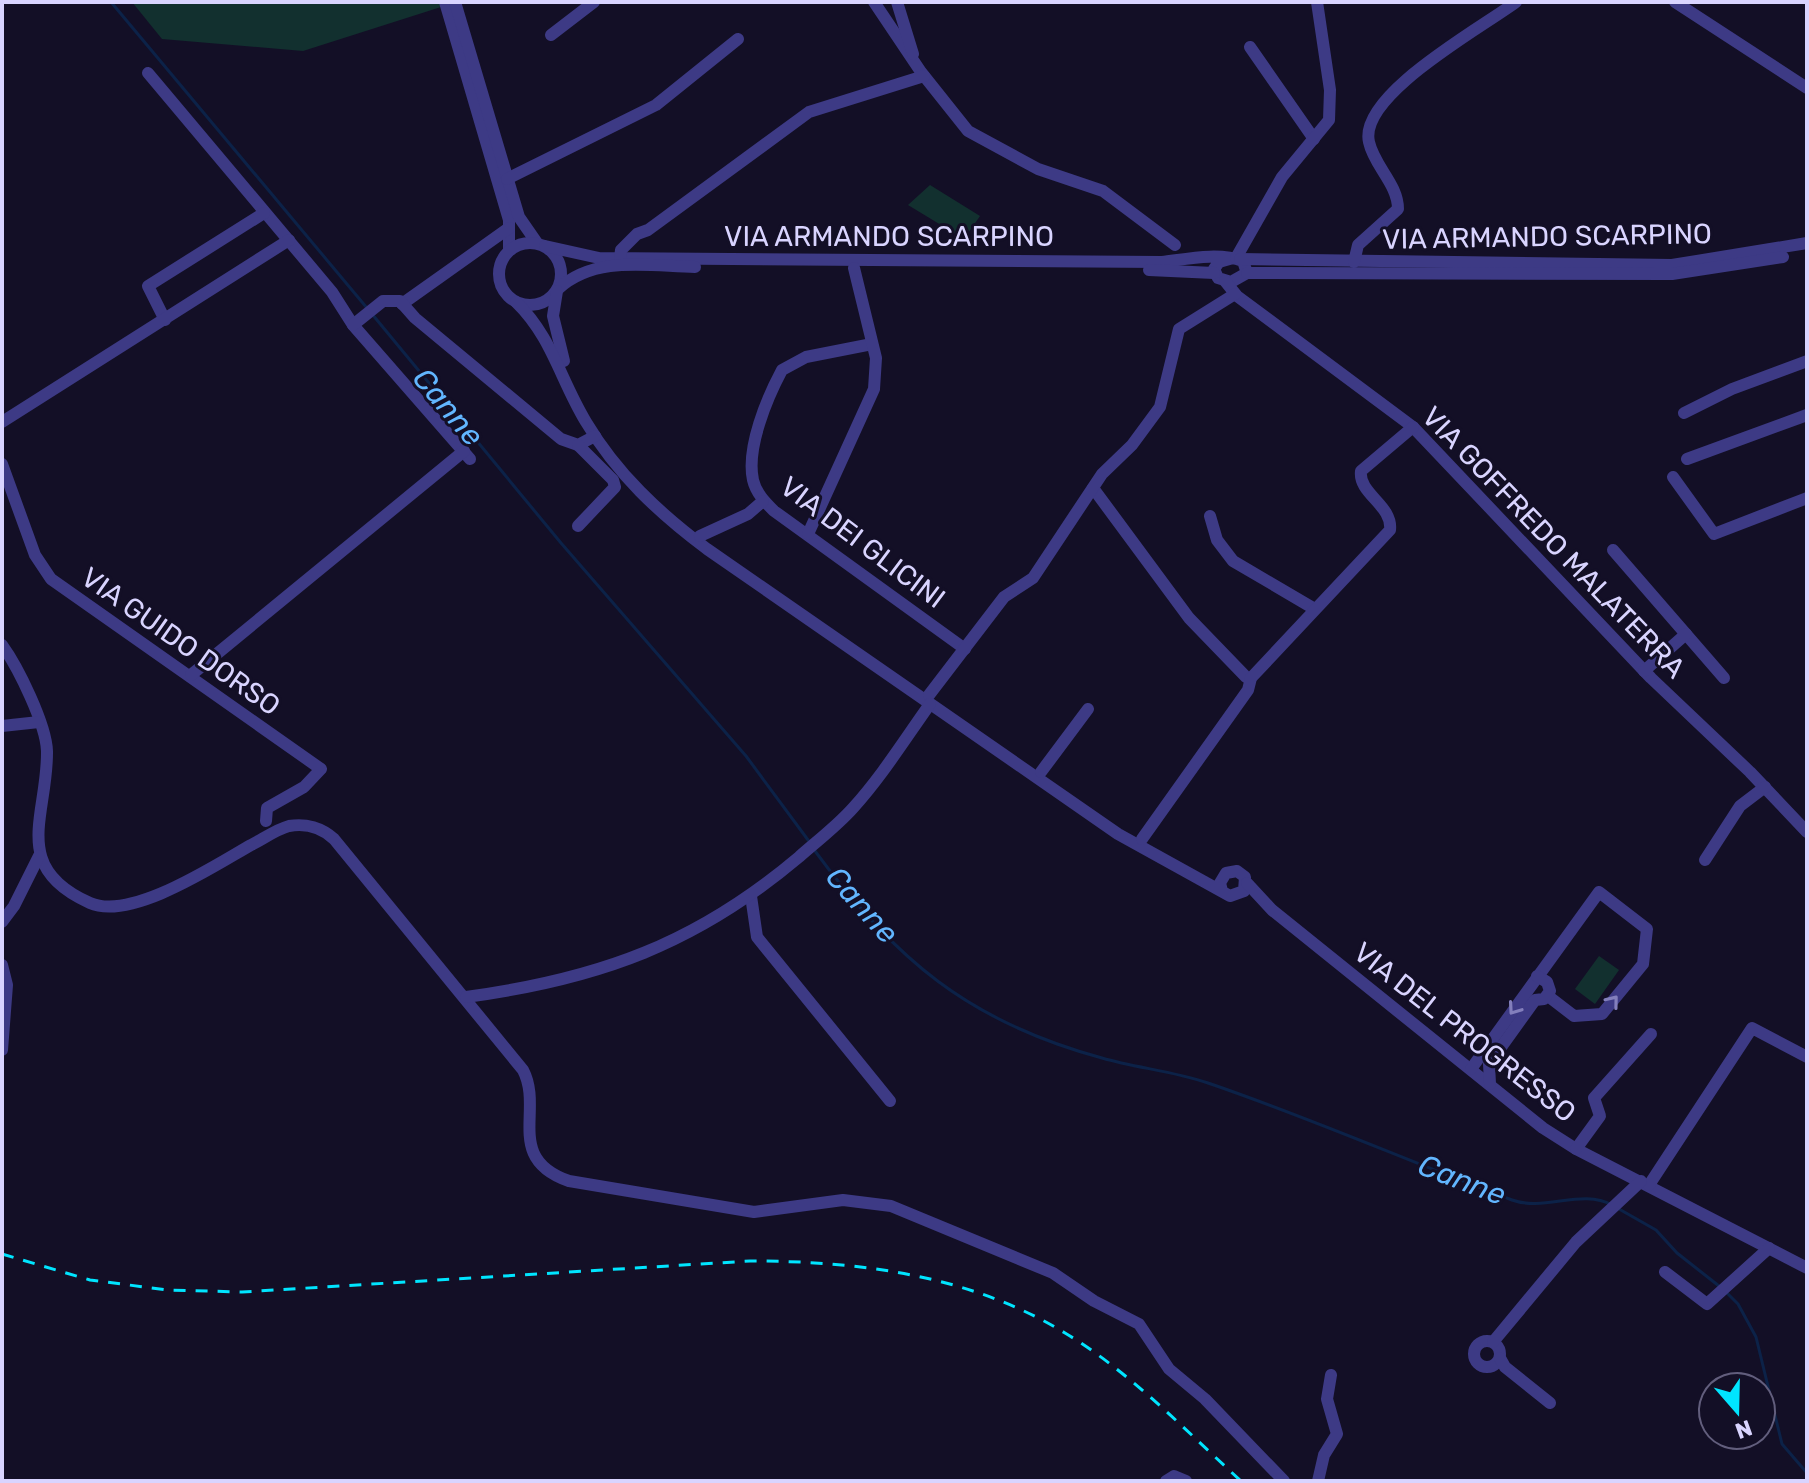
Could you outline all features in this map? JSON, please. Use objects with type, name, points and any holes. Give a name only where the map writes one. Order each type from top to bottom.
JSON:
[{"type":"street","points":[[445,2],[509,228],[509,250]]},
{"type":"street","points":[[455,2],[519,217],[541,245],[559,260],[561,279],[553,316],[555,334],[576,390],[592,418],[645,488],[700,536],[1118,834],[1228,894],[1272,910]]},
{"type":"street","points":[[551,35],[594,2]]},
{"type":"street","points":[[874,2],[922,74],[968,131],[1038,169],[1103,191],[1175,245],[1195,273]]},
{"type":"street","points":[[897,2],[922,74]]},
{"type":"street","points":[[1235,258],[1275,188],[1325,127],[1330,113],[1330,90],[1317,2]]},
{"type":"street","points":[[1354,262],[1358,245],[1398,209],[1397,196],[1369,142],[1375,115],[1410,75],[1516,2]]},
{"type":"street","points":[[1675,2],[1807,88]]},
{"type":"street","points":[[507,179],[656,105],[738,39]]},
{"type":"street","points":[[1250,47],[1314,139]]},
{"type":"street","points":[[148,73],[467,455],[191,675]]},
{"type":"street","points":[[620,258],[621,250],[637,234],[648,230],[711,187],[798,118],[815,108],[922,74]]},
{"type":"street","points":[[165,320],[148,286],[264,213]]},
{"type":"street","points":[[402,304],[509,228]]},
{"type":"street","points":[[2,422],[289,240]]},
{"type":"street","points":[[541,245],[527,243],[509,250],[503,258],[499,278],[507,296],[546,337],[570,394],[595,436],[639,493],[683,531],[929,700],[1142,839],[1207,874],[1224,875],[1237,871],[1272,910]]},
{"type":"street","name":"VIA ARMANDO SCARPINO","points":[[541,245],[599,258],[1235,258],[1672,265],[1807,243]]},
{"type":"street","name":"VIA ARMANDO SCARPINO","points":[[1237,278],[1672,274],[1807,252]]},
{"type":"street","points":[[1235,258],[1246,264],[1237,278],[1214,273],[1219,262],[1235,258]]},
{"type":"street","name":"VIA ARMANDO SCARPINO","points":[[558,290],[576,275],[599,266],[1214,273]]},
{"type":"street","points":[[808,534],[874,389],[876,358],[854,268]]},
{"type":"street","name":"VIA GOFFREDO MALATERRA","points":[[1237,278],[1235,294],[1413,427],[1644,671],[1765,787],[1807,832]]},
{"type":"street","name":"VIA GOFFREDO MALATERRA","points":[[1237,278],[1250,304]]},
{"type":"street","points":[[516,302],[534,305],[558,290]]},
{"type":"street","points":[[466,997],[499,993],[640,956],[683,937],[751,896],[834,826],[880,774],[1004,597],[1033,578],[1093,488],[1160,407],[1179,329],[1235,294]]},
{"type":"street","points":[[357,322],[383,301],[402,304],[561,439],[578,445],[613,480],[615,487],[578,526]]},
{"type":"street","name":"VIA DEI GLICINI","points":[[872,344],[806,357],[782,370],[752,465],[753,480],[763,501],[965,649]]},
{"type":"street","points":[[1684,413],[1732,389],[1807,361]]},
{"type":"street","points":[[1687,459],[1807,415]]},
{"type":"street","points":[[1142,839],[1248,690],[1251,678],[1313,608],[1390,530],[1388,514],[1362,483],[1361,471],[1413,427]]},
{"type":"street","points":[[578,445],[595,436]]},
{"type":"street","name":"VIA GUIDO DORSO","points":[[2,464],[35,555],[51,579],[321,769],[304,787],[267,808],[266,821]]},
{"type":"street","points":[[1673,477],[1714,534],[1807,498]]},
{"type":"street","points":[[1093,488],[1189,618],[1246,677],[1251,678]]},
{"type":"street","points":[[700,536],[748,514],[763,501]]},
{"type":"street","points":[[1210,516],[1217,540],[1233,561],[1313,608]]},
{"type":"street","points":[[1613,550],[1724,678]]},
{"type":"street","points":[[1644,671],[1686,634]]},
{"type":"street","points":[[2,645],[7,664],[39,722],[47,748],[38,811],[39,856],[51,876],[88,902],[107,908],[127,906],[288,826]]},
{"type":"street","points":[[1041,772],[1088,709]]},
{"type":"street","points":[[2,726],[39,722]]},
{"type":"street","points":[[1705,860],[1740,806],[1765,787]]},
{"type":"street","points":[[262,840],[266,821],[315,827],[334,839],[466,997],[527,1078],[528,1133],[540,1163],[552,1174],[569,1181],[754,1212],[806,1203],[866,1201],[891,1206],[1053,1273],[1094,1301],[1139,1324],[1169,1369],[1205,1399],[1284,1481]]},
{"type":"street","points":[[2,922],[39,856]]},
{"type":"street","points":[[1224,875],[1228,894]]},
{"type":"street","points":[[1228,894],[1241,894],[1247,883]]},
{"type":"street","points":[[1471,1069],[1599,892],[1647,929],[1643,964],[1602,1014],[1574,1016],[1548,996]]},
{"type":"street","points":[[751,896],[757,937],[890,1101]]},
{"type":"street","name":"VIA DEL PROGRESSO","points":[[1272,910],[1543,1128],[1576,1149],[1807,1268]]},
{"type":"street","points":[[2,965],[7,985],[2,1050]]},
{"type":"street","points":[[1537,976],[1550,986],[1548,996]]},
{"type":"street","points":[[480,1015],[499,993]]},
{"type":"street","points":[[1490,1084],[1489,1064],[1535,1000],[1548,996]]},
{"type":"street","points":[[1550,1403],[1498,1353],[1576,1242],[1628,1193],[1645,1183],[1752,1028],[1807,1057]]},
{"type":"street","points":[[1576,1149],[1600,1116],[1594,1098],[1651,1034]]},
{"type":"street","points":[[1665,1272],[1707,1304],[1724,1292],[1769,1248]]},
{"type":"street","points":[[1318,1481],[1324,1455],[1337,1434],[1327,1399],[1331,1375]]},
{"type":"street","points":[[1166,1481],[1174,1476],[1186,1481]]},
{"type":"green space","points":[[132,2],[440,2],[441,7],[303,51],[162,39]]},
{"type":"green space","points":[[930,185],[980,216],[964,239],[908,205]]},
{"type":"green space","points":[[1599,956],[1619,970],[1595,1004],[1575,989]]},
{"type":"waterway","name":"Canne","points":[[111,2],[367,308]]},
{"type":"waterway","name":"Canne","points":[[372,314],[561,543],[746,756],[811,844]]},
{"type":"waterway","name":"Canne","points":[[815,851],[874,924],[905,954],[938,982],[1012,1026],[1102,1058],[1208,1083],[1512,1200],[1537,1203],[1588,1199],[1612,1205]]},
{"type":"waterway","name":"Canne","points":[[1619,1209],[1656,1230],[1677,1253],[1719,1286]]},
{"type":"waterway","name":"Canne","points":[[1725,1291],[1738,1304],[1756,1337],[1782,1444],[1807,1473]]},
{"type":"railway","points":[[2,1254],[90,1280],[168,1290],[242,1292],[750,1261],[832,1264],[913,1275],[991,1297],[1029,1313],[1089,1348],[1178,1422],[1241,1481]]}]
